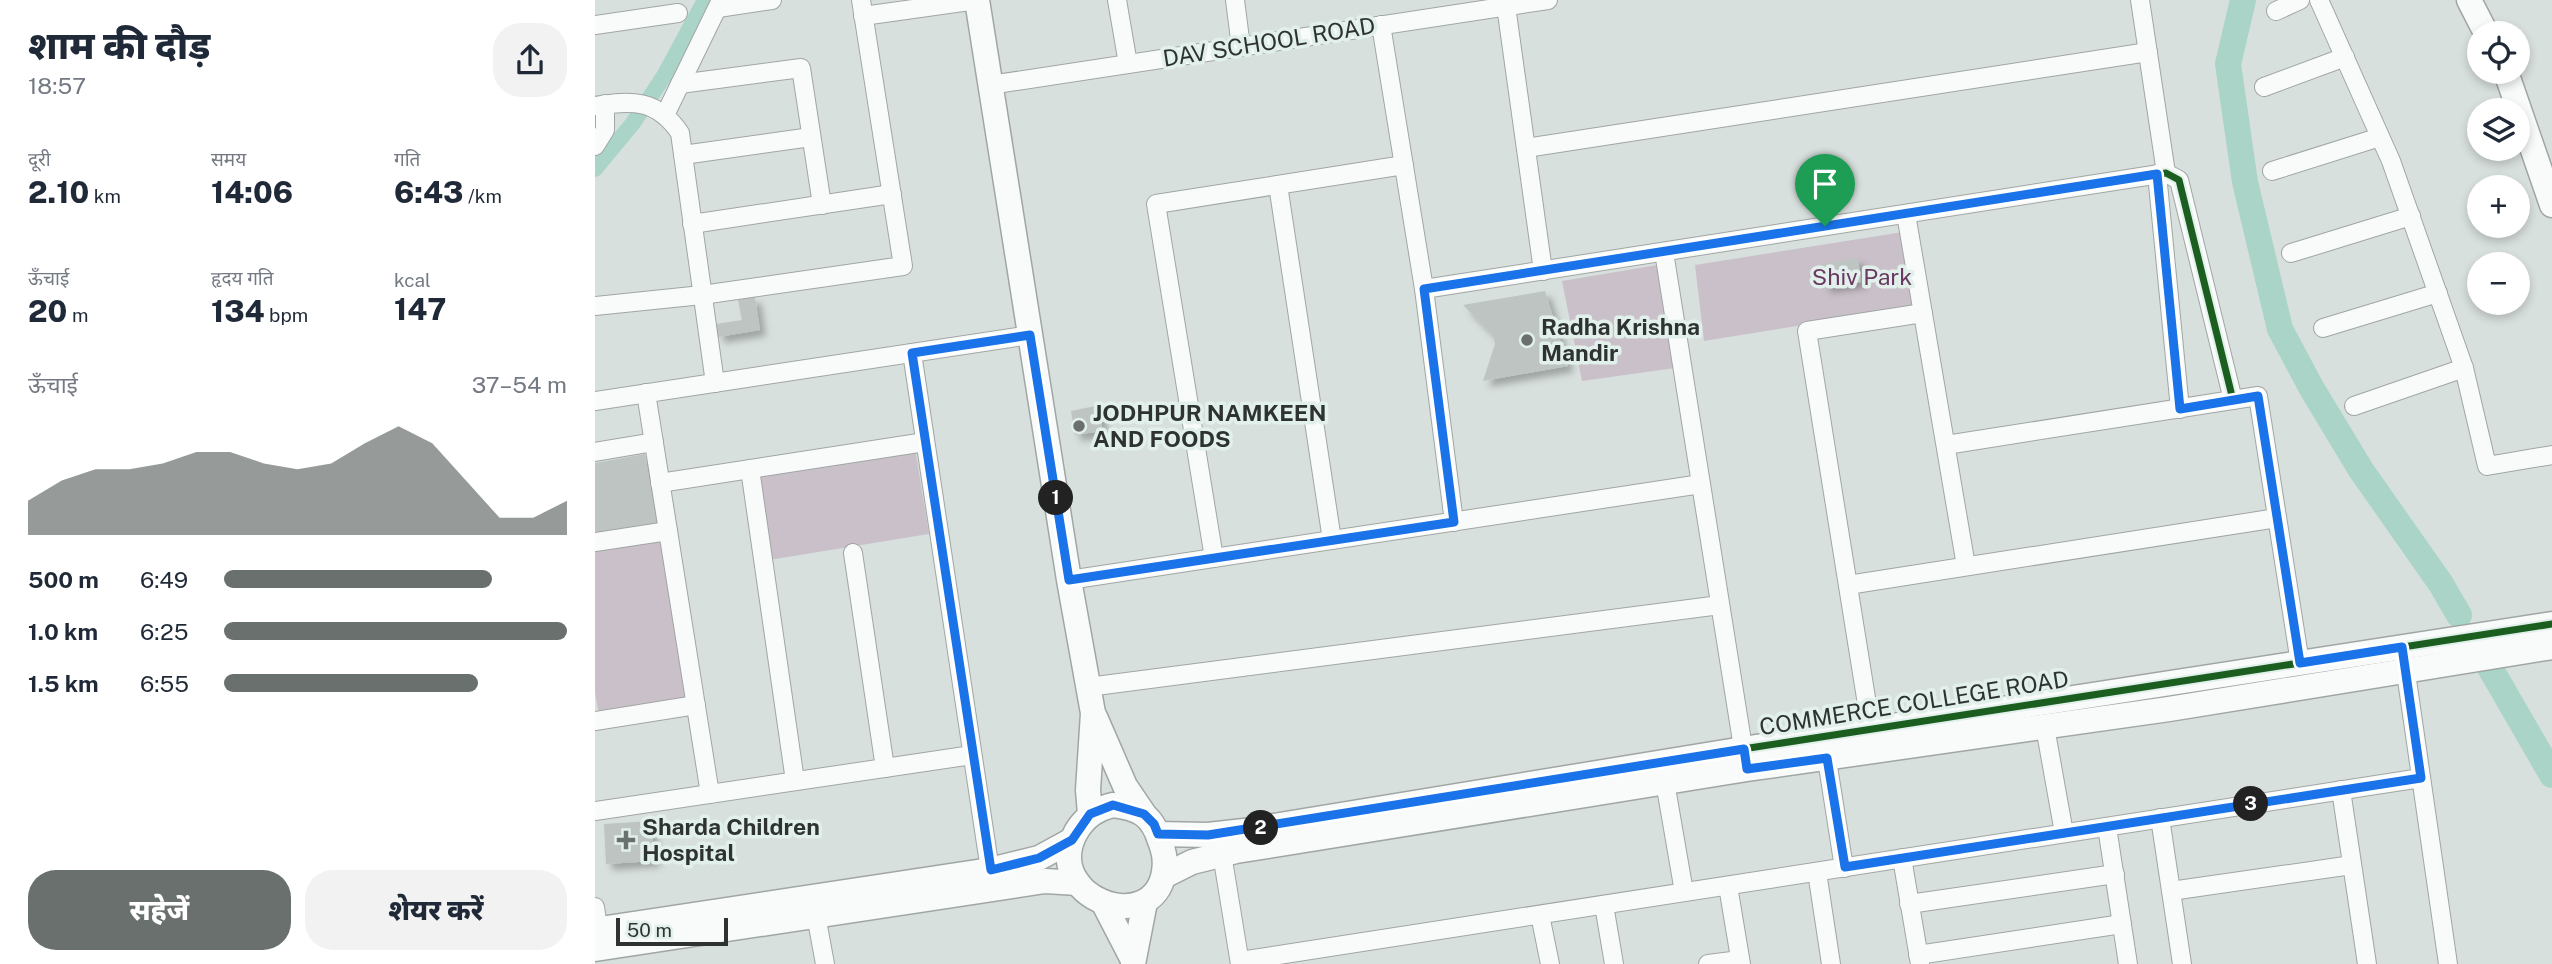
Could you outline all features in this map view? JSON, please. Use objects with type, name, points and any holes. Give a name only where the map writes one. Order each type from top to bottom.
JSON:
[{"type":"street","points":[[650,108],[680,84],[719,4],[772,0]]},
{"type":"street","points":[[595,306],[702,295],[903,266],[862,8],[977,0],[1069,580],[1093,713],[1125,786],[1151,824],[1166,857],[1164,876],[1155,892],[1145,902],[1133,962]]},
{"type":"street","points":[[1117,0],[1128,64]]},
{"type":"street","points":[[1235,0],[1241,47]]},
{"type":"street","name":"DAV SCHOOL ROAD","points":[[991,85],[1548,0]]},
{"type":"street","points":[[2140,0],[2161,173],[2180,409]]},
{"type":"street","points":[[2276,11],[2300,0]]},
{"type":"street","points":[[2319,0],[2381,137],[2411,216],[2464,368],[2487,466],[2552,455]]},
{"type":"street","points":[[2469,0],[2480,21]]},
{"type":"street","points":[[1506,6],[1543,271]]},
{"type":"street","points":[[595,25],[678,13]]},
{"type":"street","points":[[1381,25],[1424,289],[1454,522]]},
{"type":"street","points":[[1525,148],[2148,52]]},
{"type":"street","points":[[2264,87],[2345,57]]},
{"type":"street","points":[[680,84],[801,68],[822,205]]},
{"type":"street","points":[[2510,84],[2552,205]]},
{"type":"street","points":[[595,146],[605,130],[600,105],[627,101],[650,108],[670,118],[680,133],[715,383]]},
{"type":"street","points":[[683,155],[811,137]]},
{"type":"street","points":[[2272,171],[2381,137]]},
{"type":"street","points":[[1214,558],[1156,204],[1404,165]]},
{"type":"street","points":[[1424,289],[2161,173],[2179,180],[2233,400]]},
{"type":"street","points":[[1278,185],[1332,540]]},
{"type":"street","points":[[692,224],[892,194]]},
{"type":"street","points":[[1906,214],[1966,566]]},
{"type":"street","points":[[2291,253],[2411,216]]},
{"type":"street","points":[[1664,251],[1745,759]]},
{"type":"street","points":[[2323,328],[2438,293]]},
{"type":"street","points":[[1871,729],[1807,331],[1923,313]]},
{"type":"street","points":[[595,401],[1030,335]]},
{"type":"street","points":[[912,353],[991,870]]},
{"type":"street","points":[[2354,406],[2464,368]]},
{"type":"street","points":[[646,393],[710,794]]},
{"type":"street","points":[[1946,445],[2258,396],[2300,663]]},
{"type":"street","points":[[595,452],[654,442]]},
{"type":"street","points":[[660,483],[925,442]]},
{"type":"street","points":[[750,469],[795,781]]},
{"type":"street","points":[[1069,580],[1701,484]]},
{"type":"street","points":[[1848,585],[2277,518]]},
{"type":"street","points":[[595,542],[668,531]]},
{"type":"street","points":[[853,553],[885,768]]},
{"type":"street","points":[[1088,687],[1720,605]]},
{"type":"street","name":"COMMERCE COLLEGE ROAD","points":[[1826,747],[1871,729],[2300,663],[2404,659],[2552,624]]},
{"type":"street","points":[[1164,876],[1192,862],[1222,854],[1665,782],[1745,759],[1826,747],[2045,727],[2404,659],[2552,647]]},
{"type":"street","points":[[2404,659],[2448,964]]},
{"type":"street","points":[[595,721],[695,705]]},
{"type":"street","points":[[1090,814],[1089,776],[1093,713]]},
{"type":"street","points":[[2045,727],[2064,834]]},
{"type":"street","points":[[1826,747],[1845,867]]},
{"type":"street","points":[[595,811],[972,755]]},
{"type":"street","name":"COMMERCE COLLEGE ROAD","points":[[1151,824],[1208,835],[1745,759]]},
{"type":"street","points":[[1222,854],[1240,963],[1316,957],[1540,915],[2421,778]]},
{"type":"street","points":[[1665,782],[1684,892]]},
{"type":"street","points":[[2341,790],[2367,964]]},
{"type":"street","points":[[1145,902],[1104,904],[1089,896],[1071,870],[1069,856],[1072,840],[1090,814],[1113,805],[1151,824]]},
{"type":"street","points":[[2160,818],[2182,964]]},
{"type":"street","points":[[2107,827],[2128,964]]},
{"type":"street","points":[[814,906],[1039,858],[1072,840]]},
{"type":"street","points":[[1902,858],[1919,959],[2122,925]]},
{"type":"street","points":[[2171,891],[2352,865]]},
{"type":"street","points":[[1817,872],[1831,964]]},
{"type":"street","points":[[1909,904],[2115,874]]},
{"type":"street","points":[[597,933],[1045,881],[1078,883]]},
{"type":"street","points":[[1708,964],[1741,962],[1728,886]]},
{"type":"street","points":[[1104,904],[1133,962]]},
{"type":"street","points":[[1604,905],[1614,964]]},
{"type":"street","points":[[814,906],[825,964]]},
{"type":"street","points":[[1540,915],[1550,964]]},
{"type":"green space","name":"Shiv Park","points":[[1903,232],[1915,307],[1704,341],[1695,265]]},
{"type":"green space","points":[[1657,265],[1675,368],[1582,381],[1562,281]]},
{"type":"green space","points":[[915,448],[929,534],[769,560],[755,473]]},
{"type":"green space","points":[[663,536],[690,701],[599,716],[595,692],[595,547]]},
{"type":"building","points":[[1858,258],[1861,282],[1825,287],[1821,264]]},
{"type":"building","name":"Radha Krishna Mandir","points":[[1545,291],[1568,366],[1483,381],[1495,344],[1493,335],[1463,305]]},
{"type":"building","points":[[755,297],[760,330],[718,337],[716,324],[742,320],[738,300]]},
{"type":"building","points":[[1100,405],[1102,431],[1075,435],[1071,411]]},
{"type":"building","points":[[645,454],[657,525],[595,535],[595,463]]},
{"type":"building","points":[[651,821],[654,861],[606,864],[604,824]]},
{"type":"waterway","points":[[595,169],[633,123],[664,76],[705,0]]},
{"type":"waterway","points":[[2243,0],[2228,64],[2245,182],[2280,329],[2312,389],[2361,470],[2441,584],[2459,615]]},
{"type":"waterway","points":[[2489,666],[2552,775]]},
{"type":"cycle path","points":[[1424,289],[2166,173],[2179,180],[2233,400]]},
{"type":"cycle path","points":[[1158,834],[1208,835],[1244,831],[1743,749],[2552,624]]},
{"type":"place","name":"Radha Krishna Mandir","points":[[1527,340]]},
{"type":"place","name":"JODHPUR NAMKEEN AND FOODS","points":[[1079,426]]},
{"type":"place","name":"Sharda Children Hospital","points":[[626,840]]},
{"type":"route","points":[[2157,174],[2180,409],[2258,396],[2300,663],[2402,647],[2421,778],[1845,867],[1827,758],[1747,769],[1744,749],[1208,835],[1158,834],[1154,824],[1144,814],[1124,806],[1113,805],[1090,814],[1072,840],[1039,858],[991,870],[912,353],[1030,335],[1069,580],[1454,522],[1424,289],[1825,226],[2157,174]]}]
